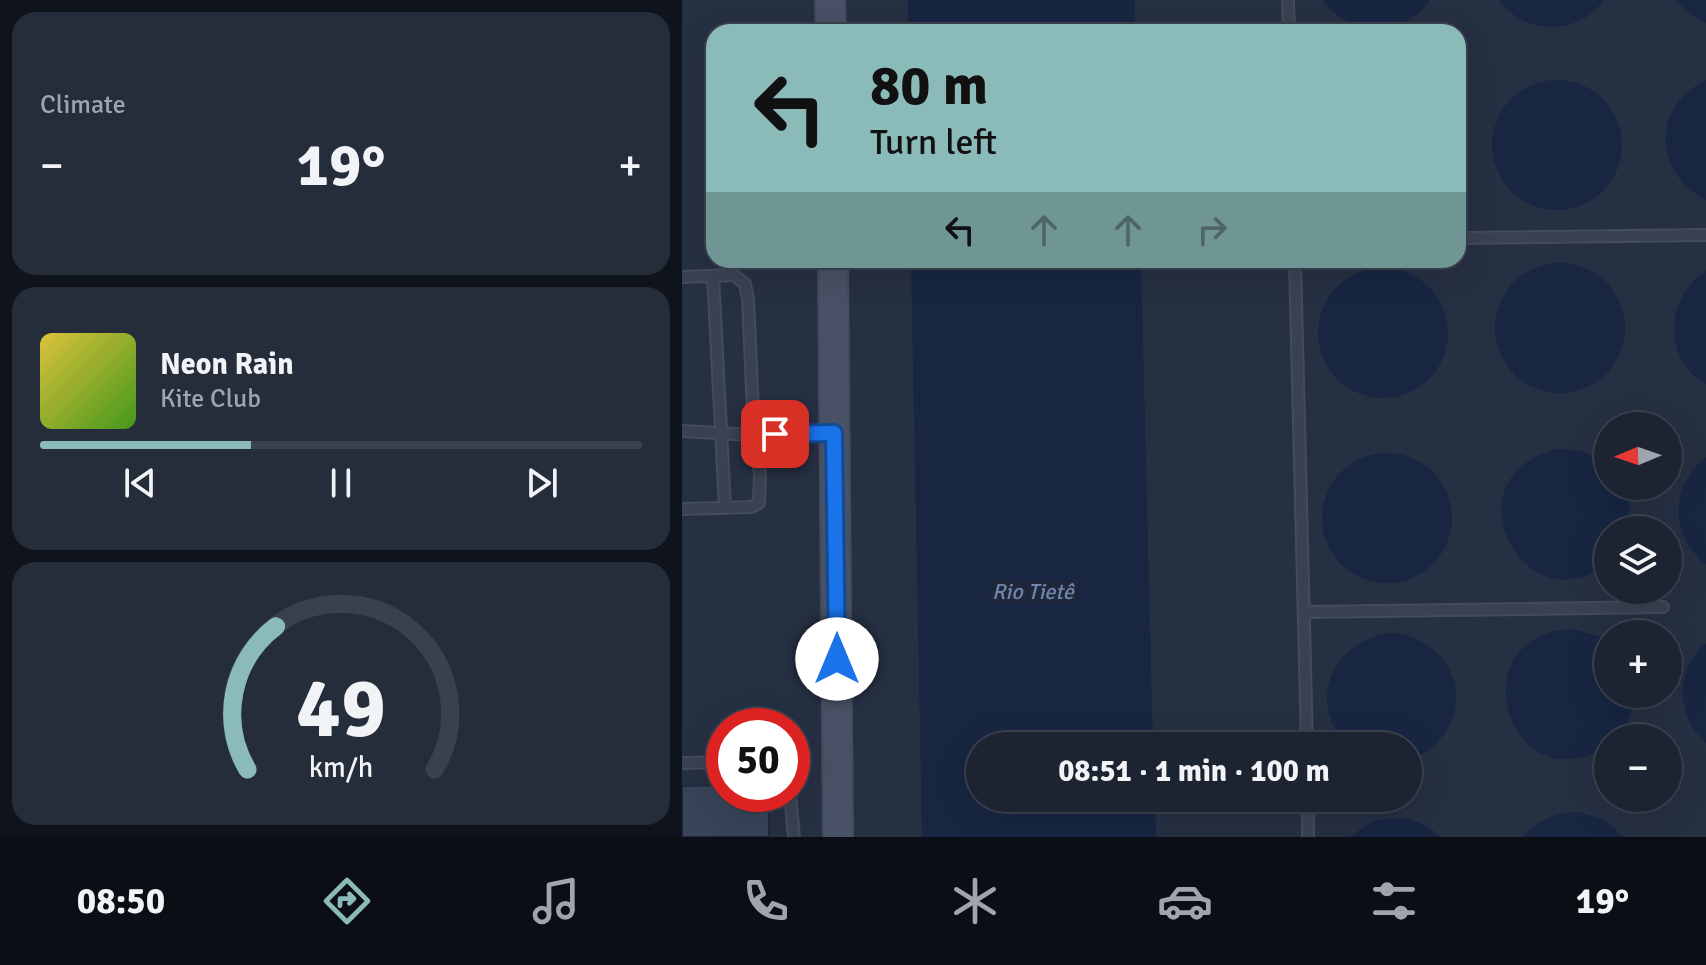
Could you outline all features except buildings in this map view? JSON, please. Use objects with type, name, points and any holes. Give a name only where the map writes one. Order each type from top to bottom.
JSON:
[{"type":"main road","points":[[830,0],[831,24]]},
{"type":"main road","points":[[833,268],[838,837]]},
{"type":"lane","points":[[1288,0],[1289,24]]},
{"type":"lane","points":[[1466,238],[1706,235]]},
{"type":"lane","points":[[1295,268],[1307,732]]},
{"type":"lane","points":[[682,277],[734,275],[745,284],[754,435],[760,473],[759,503],[751,507],[682,509]]},
{"type":"lane","points":[[713,276],[725,508]]},
{"type":"lane","points":[[682,431],[754,435],[834,433]]},
{"type":"lane","points":[[1305,612],[1663,607]]},
{"type":"lane","points":[[682,763],[706,762]]},
{"type":"lane","points":[[792,812],[794,837]]},
{"type":"lane","points":[[1308,812],[1308,837]]},
{"type":"water","points":[[908,0],[1135,0],[1135,24],[908,24]]},
{"type":"water","points":[[1322,0],[1430,0],[1419,13],[1400,24],[1355,24],[1333,12]]},
{"type":"water","points":[[1499,0],[1604,0],[1580,20],[1552,27],[1523,20]]},
{"type":"water","points":[[1676,0],[1706,0],[1706,23],[1691,15]]},
{"type":"water","points":[[1557,80],[1582,85],[1603,99],[1617,120],[1622,145],[1617,170],[1603,191],[1582,205],[1557,210],[1532,205],[1511,191],[1497,170],[1492,145],[1497,120],[1511,99],[1532,85]]},
{"type":"water","points":[[1706,80],[1706,200],[1689,188],[1676,173],[1668,157],[1666,140],[1668,122],[1675,106]]},
{"type":"water","points":[[1560,263],[1585,268],[1606,282],[1620,303],[1625,328],[1620,353],[1606,374],[1585,388],[1560,393],[1535,388],[1514,374],[1500,353],[1495,328],[1500,303],[1514,282],[1535,268]]},
{"type":"water","name":"Rio Tietê","points":[[911,268],[1141,268],[1153,732],[966,732],[966,812],[1155,812],[1156,837],[922,837]]},
{"type":"water","points":[[1383,268],[1408,273],[1429,287],[1443,308],[1448,333],[1443,358],[1429,379],[1408,393],[1383,398],[1358,393],[1337,379],[1323,358],[1318,333],[1323,308],[1337,287],[1358,273]]},
{"type":"water","points":[[1706,271],[1706,384],[1682,360],[1674,328],[1676,312],[1683,297],[1692,283]]},
{"type":"water","points":[[1557,449],[1582,451],[1594,457],[1594,500],[1628,500],[1629,516],[1594,516],[1594,569],[1578,578],[1550,578],[1526,564],[1509,542],[1502,516],[1505,489],[1523,465]]},
{"type":"water","points":[[1387,453],[1412,458],[1433,472],[1447,493],[1452,518],[1447,543],[1433,564],[1412,578],[1387,583],[1362,578],[1341,564],[1327,543],[1322,518],[1327,493],[1341,472],[1362,458]]},
{"type":"water","points":[[1706,457],[1706,565],[1686,539],[1682,516],[1679,516],[1682,490],[1694,469]]},
{"type":"water","points":[[1573,629],[1594,635],[1594,708],[1632,708],[1626,724],[1594,724],[1594,751],[1573,759],[1543,754],[1522,737],[1509,712],[1506,684],[1515,658],[1537,638]]},
{"type":"water","points":[[1396,633],[1421,641],[1439,655],[1451,673],[1456,692],[1454,712],[1446,732],[1422,753],[1422,732],[1337,732],[1335,729],[1328,710],[1327,691],[1332,674],[1342,658],[1357,645]]},
{"type":"water","points":[[1706,643],[1706,743],[1689,720],[1683,693],[1689,666]]},
{"type":"water","points":[[1578,812],[1603,819],[1624,837],[1523,837],[1548,818]]},
{"type":"water","points":[[1387,818],[1416,822],[1441,837],[1349,837],[1373,821]]},
{"type":"route","points":[[775,434],[834,433],[837,659]]}]
